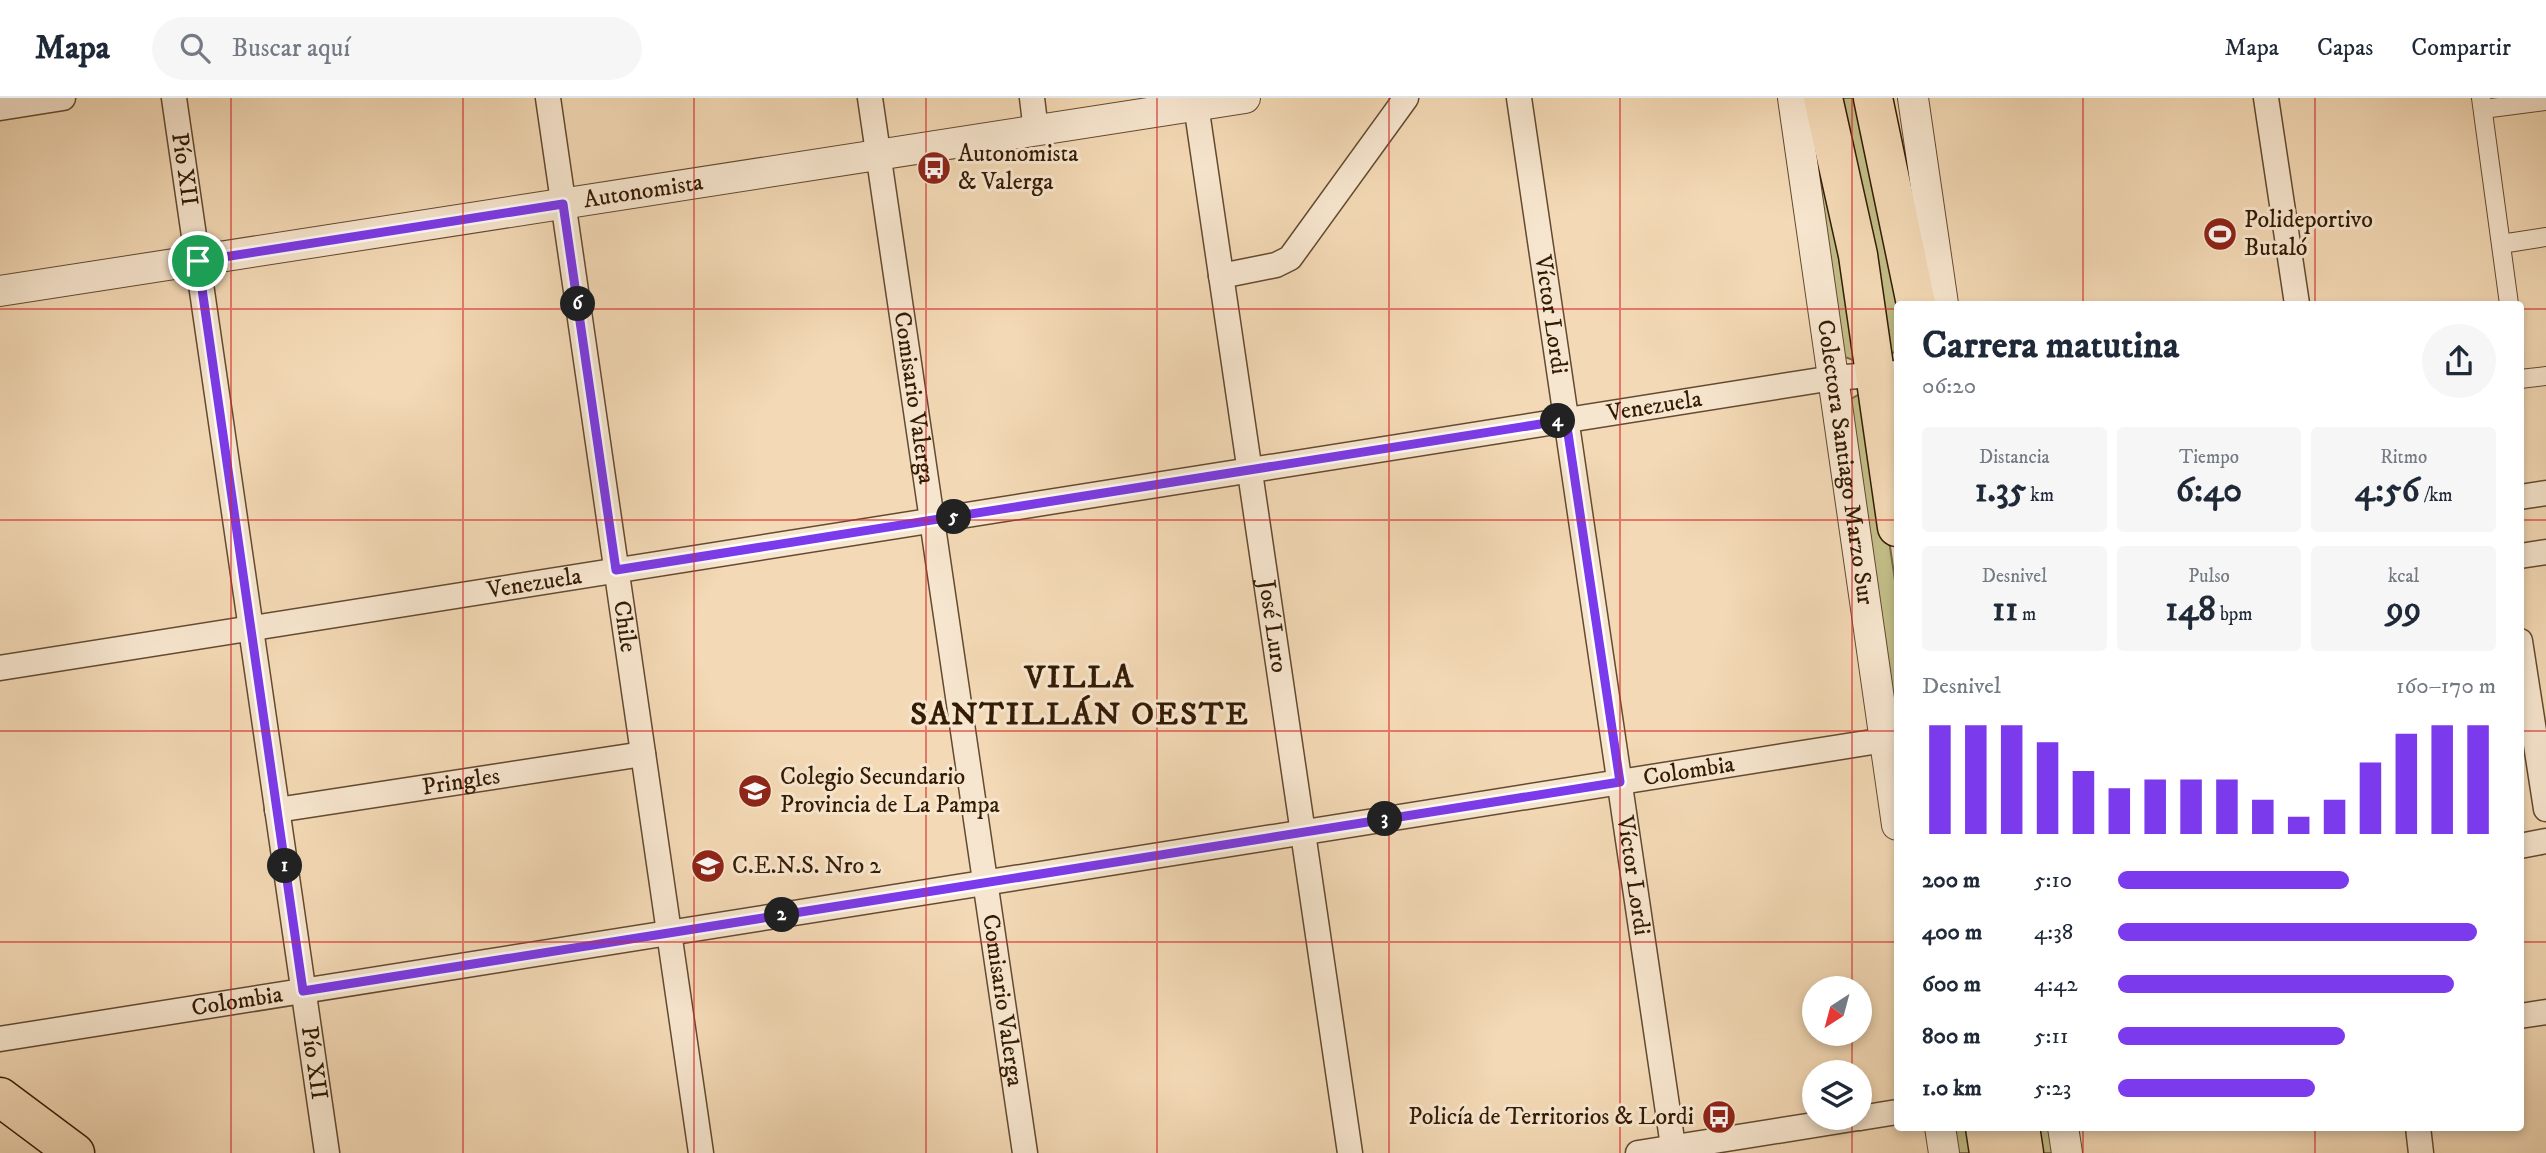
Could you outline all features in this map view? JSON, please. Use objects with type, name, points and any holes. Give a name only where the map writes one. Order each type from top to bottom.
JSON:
[{"type":"main road","points":[[1823,98],[1886,374],[1894,485]]},
{"type":"main road","points":[[1873,98],[1915,301]]},
{"type":"main road","points":[[0,1097],[75,1153]]},
{"type":"main road","points":[[0,1122],[41,1153]]},
{"type":"main road","points":[[1986,1131],[1989,1153]]},
{"type":"main road","points":[[2021,1131],[2024,1153]]},
{"type":"street","points":[[0,108],[63,98]]},
{"type":"street","name":"Pío XII","points":[[174,98],[327,1153]]},
{"type":"street","name":"Chile","points":[[548,98],[701,1153]]},
{"type":"street","name":"Comisario Valerga","points":[[870,98],[1025,1153]]},
{"type":"street","points":[[1032,98],[1036,131]]},
{"type":"street","name":"Autonomista","points":[[0,292],[1036,131],[1196,102],[1245,98]]},
{"type":"street","points":[[1222,276],[1276,265],[1290,258],[1406,98]]},
{"type":"street","name":"Víctor Lordi","points":[[1519,98],[1674,1150]]},
{"type":"street","name":"Colectora Santiago Marzo Sur","points":[[1793,98],[1894,804]]},
{"type":"street","points":[[1913,98],[1943,301]]},
{"type":"street","points":[[2272,99],[2297,301]]},
{"type":"street","points":[[2510,301],[2482,104],[2546,101]]},
{"type":"street","name":"José Luro","points":[[1196,102],[1350,1153]]},
{"type":"street","points":[[2501,244],[2546,237]]},
{"type":"street","name":"Venezuela","points":[[0,668],[1833,378],[1886,374]]},
{"type":"street","points":[[2524,379],[2546,376]]},
{"type":"street","points":[[2524,496],[2546,493]]},
{"type":"street","points":[[2524,555],[2546,552]]},
{"type":"street","points":[[2524,667],[2546,809]]},
{"type":"street","name":"Colombia","points":[[0,1040],[1885,740]]},
{"type":"street","name":"Pringles","points":[[277,810],[643,754]]},
{"type":"street","points":[[2524,845],[2546,841]]},
{"type":"street","points":[[2524,1015],[2546,1012]]},
{"type":"street","points":[[1872,1116],[1894,1112]]},
{"type":"street","points":[[1638,1153],[1674,1150],[1802,1128]]},
{"type":"street","points":[[1941,1131],[1944,1153]]},
{"type":"street","points":[[2064,1131],[2067,1153]]},
{"type":"street","points":[[2418,1131],[2421,1153]]},
{"type":"shaded area","points":[[1803,98],[1812,98],[1856,359],[1853,360],[1842,356]]},
{"type":"shaded area","points":[[1834,98],[1864,98],[1897,301],[1894,301],[1894,352],[1885,354]]},
{"type":"shaded area","points":[[1861,395],[1869,404],[1894,574],[1894,731],[1849,400]]},
{"type":"shaded area","points":[[1951,1131],[1977,1131],[1980,1153],[1954,1153]]},
{"type":"shaded area","points":[[2031,1131],[2056,1131],[2059,1153],[2034,1153]]},
{"type":"place","name":"Autonomista & Valerga","points":[[934,168]]},
{"type":"place","name":"Polideportivo Butaló","points":[[2220,234]]},
{"type":"place","name":"Colegio Secundario Provincia de La Pampa","points":[[755,791]]},
{"type":"place","name":"C.E.N.S. Nro 2","points":[[708,866]]},
{"type":"place","name":"Policía de Territorios & Lordi","points":[[1719,1117]]},
{"type":"district","name":"VILLA SANTILLÁN OESTE","points":[[1080,696]]},
{"type":"route","points":[[563,204],[616,570],[1566,420],[1620,782],[303,991],[198,261],[563,204]]}]
